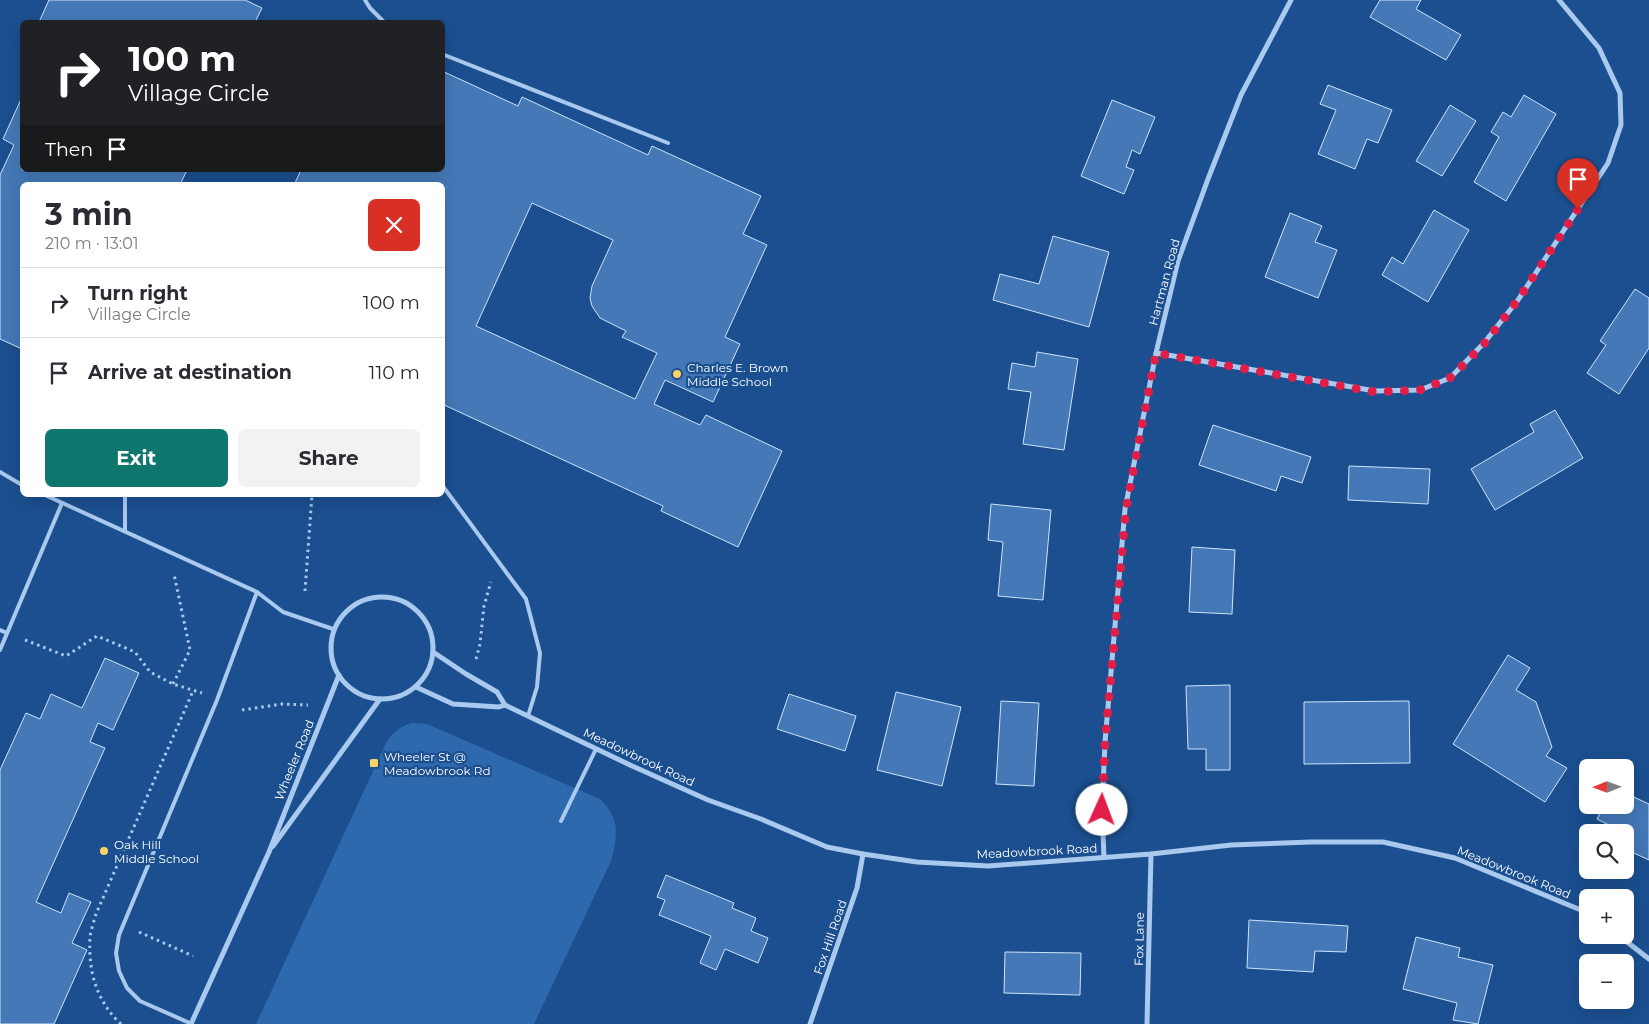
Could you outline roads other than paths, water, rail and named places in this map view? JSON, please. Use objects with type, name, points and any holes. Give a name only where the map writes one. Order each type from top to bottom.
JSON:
[{"type":"street","name":"Hartman Road","points":[[1104,857],[1102,810],[1105,742],[1126,509],[1156,353],[1178,260],[1208,179],[1241,95],[1290,0]]},
{"type":"street","points":[[1156,353],[1375,392],[1420,390],[1450,378],[1484,344],[1518,300],[1608,163],[1621,125],[1620,93],[1599,48],[1559,0]]},
{"type":"street","points":[[387,596],[411,605],[421,614],[433,638],[434,652],[427,672],[416,687],[405,694],[393,698],[380,699],[368,698],[356,693],[346,685],[333,664],[330,652],[333,629],[341,616],[350,607],[360,601],[373,597],[387,596]]},
{"type":"street","name":"Meadowbrook Road","points":[[434,652],[497,692],[505,705],[708,800],[761,819],[827,847],[918,862],[988,866],[1151,854],[1231,845],[1383,842],[1455,858],[1579,910]]},
{"type":"street","name":"Wheeler Road","points":[[192,1024],[269,852],[339,676]]},
{"type":"street","name":"Meadowbrook Road","points":[[416,687],[453,704],[499,707],[505,705]]},
{"type":"street","name":"Wheeler Road","points":[[269,852],[380,699]]},
{"type":"street","name":"Fox Hill Road","points":[[810,1024],[857,888],[863,854]]},
{"type":"street","name":"Fox Lane","points":[[1147,1024],[1151,854]]},
{"type":"street","points":[[1630,944],[1649,959]]},
{"type":"lane","points":[[364,0],[382,20]]},
{"type":"lane","points":[[445,55],[668,143]]},
{"type":"lane","points":[[0,472],[20,484]]},
{"type":"lane","points":[[445,488],[526,599],[540,653],[537,687],[528,716]]},
{"type":"lane","points":[[48,497],[257,592],[283,612],[333,629]]},
{"type":"lane","points":[[125,497],[125,531]]},
{"type":"lane","points":[[0,650],[62,503]]},
{"type":"lane","points":[[192,1024],[140,1001],[127,988],[119,971],[116,953],[119,935],[216,700],[257,592]]},
{"type":"lane","points":[[0,630],[7,633]]},
{"type":"lane","points":[[561,821],[596,749]]},
{"type":"place","name":"Charles E. Brown Middle School","points":[[677,374]]},
{"type":"place","name":"Wheeler St @ Meadowbrook Rd","points":[[374,763]]},
{"type":"place","name":"Oak Hill Middle School","points":[[104,851]]}]
